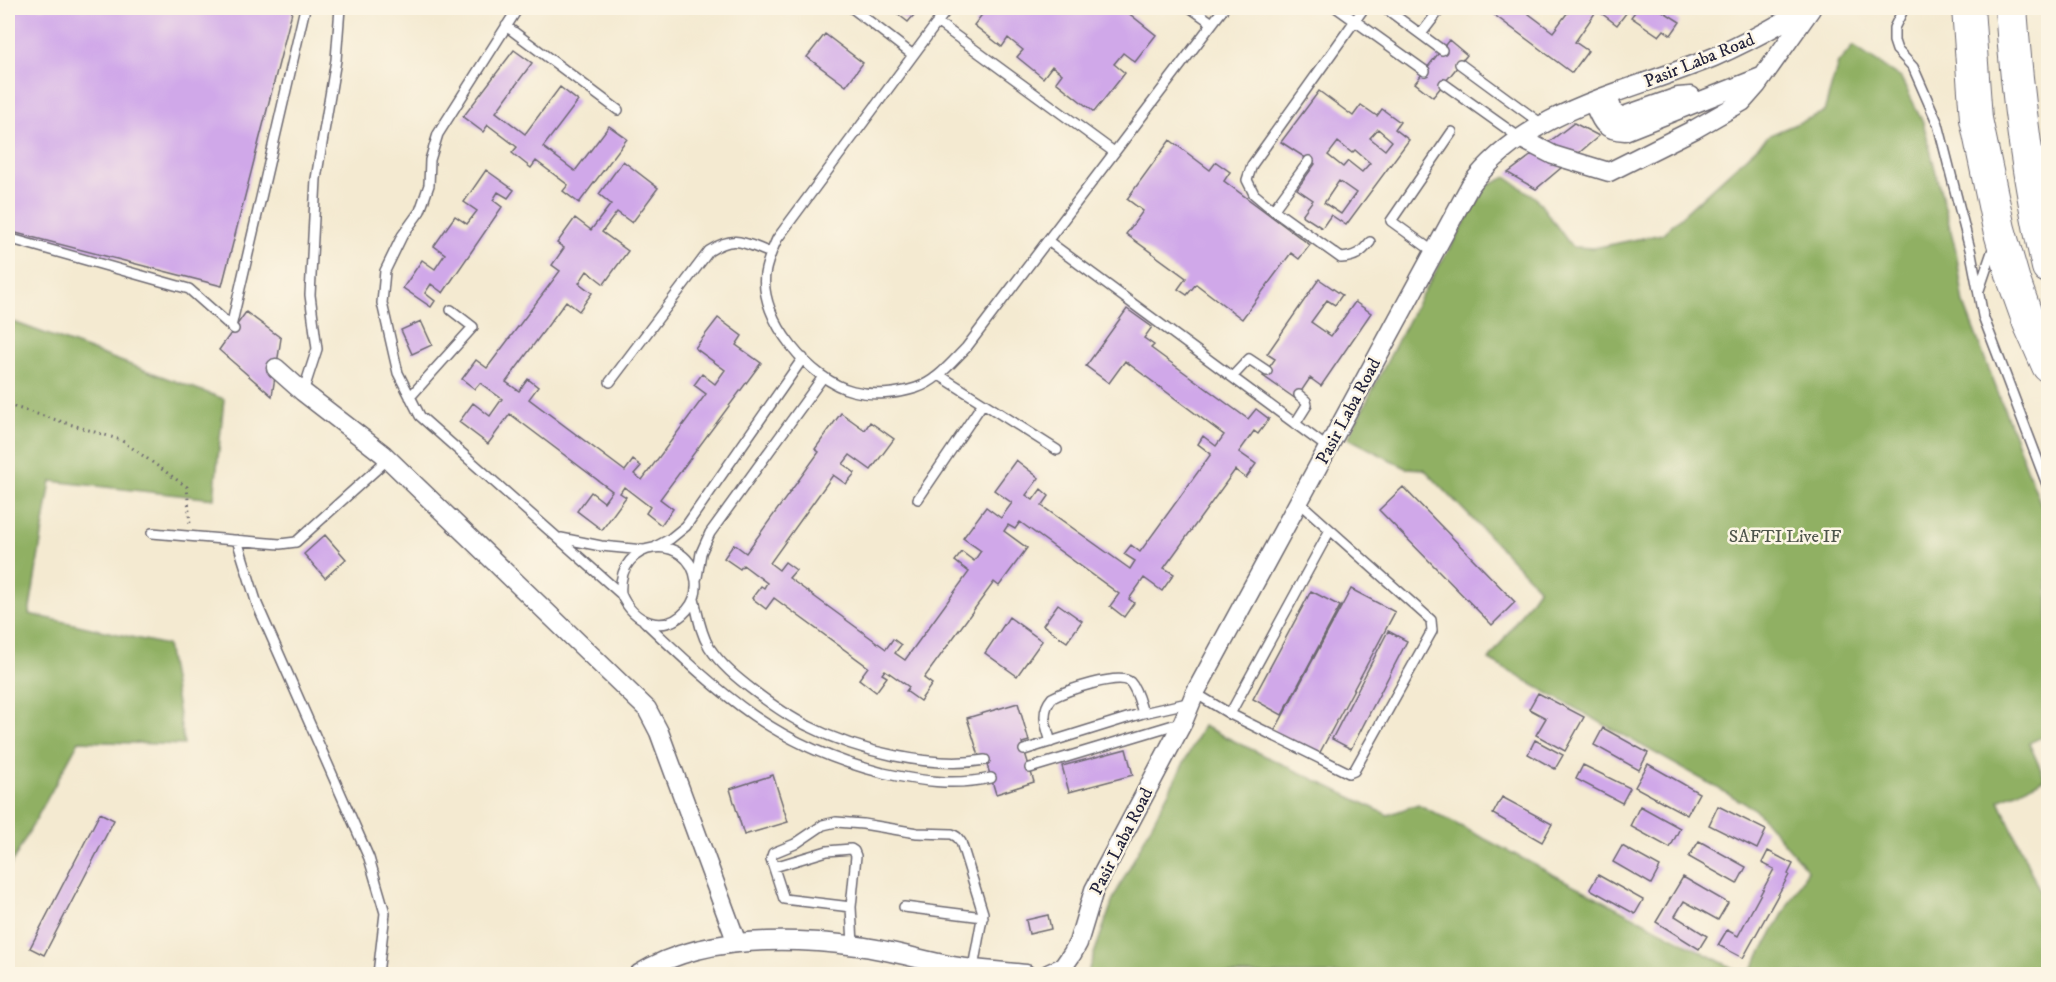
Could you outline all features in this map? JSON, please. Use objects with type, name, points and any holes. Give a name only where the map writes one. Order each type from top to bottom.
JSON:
[{"type":"highway","points":[[2011,8],[2016,83],[2036,216],[2049,267]]},
{"type":"highway","points":[[1965,17],[1976,119],[1999,229],[2025,313],[2049,366]]},
{"type":"street","points":[[1520,138],[1553,155],[1609,172],[1695,129],[1742,102],[1810,8]]},
{"type":"street","name":"Pasir Laba Road","points":[[1048,975],[1063,967],[1078,943],[1094,890],[1194,698],[1434,252],[1470,186],[1482,169],[1501,151],[1543,124],[1600,99],[1714,57],[1810,8]]},
{"type":"street","points":[[1600,99],[1603,124],[1614,131],[1625,131],[1763,76]]},
{"type":"street","points":[[276,368],[388,459],[647,709],[659,732],[737,943]]},
{"type":"street","points":[[639,975],[656,964],[692,951],[737,943],[779,941],[853,945],[955,966],[1026,975]]},
{"type":"lane","points":[[8,238],[189,289],[232,328],[305,8]]},
{"type":"lane","points":[[303,392],[317,349],[310,295],[316,179],[336,60],[340,8]]},
{"type":"lane","points":[[518,8],[438,134],[430,160],[429,185],[420,211],[402,236],[385,271],[382,303],[398,373],[420,416],[621,594]]},
{"type":"lane","points":[[852,8],[913,55]]},
{"type":"lane","points":[[948,8],[777,239],[765,275],[766,292],[778,330],[823,377],[851,391],[880,394],[917,388],[939,375],[966,348],[1224,8]]},
{"type":"lane","points":[[1191,8],[1212,23]]},
{"type":"lane","points":[[1336,8],[1425,71]]},
{"type":"lane","points":[[1364,8],[1252,165],[1247,180],[1254,194],[1341,258],[1354,257],[1370,242]]},
{"type":"lane","points":[[1385,8],[1442,50]]},
{"type":"lane","points":[[1421,34],[1441,8]]},
{"type":"lane","points":[[1904,8],[1894,28],[1894,41],[1897,50],[1913,67],[1938,124],[1971,253],[1983,316],[2049,487]]},
{"type":"lane","points":[[937,21],[1114,152]]},
{"type":"lane","points":[[506,26],[618,110]]},
{"type":"lane","points":[[1460,63],[1543,124]]},
{"type":"lane","points":[[1444,84],[1520,138]]},
{"type":"lane","points":[[1434,252],[1391,221],[1452,132]]},
{"type":"lane","points":[[1274,210],[1309,161]]},
{"type":"lane","points":[[1978,295],[1999,229]]},
{"type":"lane","points":[[610,382],[709,251],[722,242],[740,241],[771,253]]},
{"type":"lane","points":[[1048,241],[1328,448]]},
{"type":"lane","points":[[410,396],[473,327],[451,310]]},
{"type":"lane","points":[[559,538],[601,546],[644,550],[669,539],[686,526],[803,358]]},
{"type":"lane","points":[[1232,377],[1249,359],[1267,371]]},
{"type":"lane","points":[[939,375],[1057,450]]},
{"type":"lane","points":[[823,377],[710,533],[701,553],[694,599],[700,628],[708,646],[721,663],[758,694],[809,727],[843,740],[934,763],[956,764],[986,760]]},
{"type":"lane","points":[[1295,424],[1307,405],[1299,395]]},
{"type":"lane","points":[[918,499],[983,403]]},
{"type":"lane","points":[[152,532],[288,544],[296,542],[388,459]]},
{"type":"lane","points":[[1024,750],[1194,698],[1345,773],[1354,771],[1432,631],[1431,620],[1299,502]]},
{"type":"lane","points":[[1230,714],[1330,530]]},
{"type":"lane","points":[[237,540],[257,604],[369,858],[385,913],[378,974]]},
{"type":"lane","points":[[655,547],[674,550],[683,556],[694,572],[696,582]]},
{"type":"lane","points":[[644,550],[627,563],[622,573],[621,594],[626,606],[723,695],[771,729],[802,745],[867,769],[931,782],[956,783],[991,778]]},
{"type":"lane","points":[[644,621],[656,624],[674,620],[688,609],[694,599]]},
{"type":"lane","points":[[1052,742],[1044,717],[1052,698],[1110,679],[1124,678],[1130,682],[1143,713]]},
{"type":"lane","points":[[1030,768],[1183,722]]},
{"type":"lane","points":[[851,907],[787,900],[783,896],[771,859],[773,853],[795,844],[823,825],[836,822],[917,833],[952,834],[962,842],[983,917],[973,968]]},
{"type":"lane","points":[[774,867],[827,851],[851,849],[854,851],[856,856],[851,907],[853,945]]},
{"type":"lane","points":[[904,907],[983,917]]},
{"type":"path","points":[[8,405],[121,440],[187,487],[190,536]]},
{"type":"green space","name":"SAFTI Live IF","points":[[1853,46],[1901,78],[1923,122],[1956,251],[1964,304],[2046,518],[2048,534],[2048,734],[2029,743],[2045,779],[1999,800],[2048,910],[2048,974],[1749,974],[1808,870],[1755,809],[1489,660],[1539,588],[1424,469],[1406,468],[1348,438],[1418,301],[1487,186],[1506,177],[1536,198],[1572,247],[1594,248],[1662,234],[1770,135],[1824,112],[1838,63]]},
{"type":"green space","points":[[8,320],[224,399],[214,499],[51,481],[29,614],[167,645],[184,745],[79,741],[8,870]]},
{"type":"green space","points":[[1203,726],[1388,815],[1418,804],[1744,974],[1087,974],[1114,897]]},
{"type":"building","points":[[8,8],[293,8],[222,286],[8,231]]},
{"type":"building","points":[[890,8],[920,8],[908,22]]},
{"type":"building","points":[[987,8],[1122,8],[1156,35],[1135,62],[1123,53],[1114,64],[1125,73],[1094,112],[1056,82],[1062,74],[1052,66],[1043,78],[1017,57],[1023,50],[1008,38],[1002,47],[974,25]]},
{"type":"building","points":[[1485,8],[1521,8],[1553,32],[1571,8],[1630,8],[1617,25],[1597,10],[1575,42],[1588,51],[1572,73]]},
{"type":"building","points":[[1638,8],[1658,8],[1680,22],[1671,35],[1664,30],[1659,36],[1631,17]]},
{"type":"building","points":[[825,34],[863,63],[846,86],[807,57]]},
{"type":"building","points":[[1449,40],[1467,55],[1433,97],[1415,83]]},
{"type":"building","points":[[514,50],[532,63],[496,112],[525,134],[560,87],[578,101],[543,147],[575,171],[609,126],[627,139],[579,203],[563,191],[568,185],[536,161],[531,168],[512,153],[517,147],[488,125],[483,132],[463,117]]},
{"type":"building","points":[[1319,91],[1353,116],[1361,105],[1377,116],[1382,109],[1400,122],[1395,129],[1409,140],[1346,225],[1331,215],[1322,228],[1302,215],[1313,200],[1297,189],[1315,164],[1281,142]],"holes":[[[1378,129],[1392,141],[1385,150],[1370,138]],[[1338,142],[1352,153],[1355,150],[1370,163],[1362,172],[1348,161],[1343,167],[1328,155]],[[1339,181],[1356,193],[1341,214],[1324,203]]]},
{"type":"building","points":[[1574,123],[1599,136],[1536,189],[1508,173]]},
{"type":"building","points":[[1170,140],[1210,170],[1216,162],[1230,172],[1224,181],[1310,245],[1299,259],[1291,253],[1242,319],[1196,284],[1187,295],[1178,289],[1186,278],[1126,234],[1143,211],[1127,199]]},
{"type":"building","points":[[623,161],[658,188],[632,223],[617,212],[602,232],[628,251],[604,284],[587,271],[579,283],[592,293],[579,311],[566,301],[506,382],[519,391],[528,379],[538,387],[529,399],[625,471],[633,460],[641,466],[634,474],[642,480],[706,394],[694,385],[702,374],[715,384],[725,370],[695,348],[718,318],[742,336],[736,345],[761,363],[660,499],[673,509],[661,525],[646,513],[650,507],[624,487],[620,493],[626,497],[602,530],[577,511],[591,492],[604,502],[612,491],[510,414],[488,444],[459,422],[473,403],[490,416],[502,399],[480,383],[475,389],[462,379],[476,360],[487,368],[560,271],[552,265],[564,248],[557,243],[575,218],[591,230],[611,204],[599,194]]},
{"type":"building","points":[[486,170],[514,190],[508,198],[498,192],[493,200],[502,207],[443,293],[431,284],[425,293],[435,301],[431,307],[403,288],[422,260],[435,269],[445,254],[434,246],[455,216],[467,224],[477,211],[464,202]]},
{"type":"building","points":[[1319,279],[1342,295],[1335,305],[1327,300],[1311,322],[1331,336],[1355,302],[1371,313],[1321,386],[1310,378],[1296,399],[1263,376],[1275,359],[1267,354]]},
{"type":"building","points":[[1127,309],[1152,327],[1144,338],[1154,345],[1151,348],[1248,419],[1256,409],[1269,419],[1258,434],[1254,431],[1239,452],[1256,464],[1246,478],[1235,470],[1164,568],[1174,574],[1162,591],[1144,578],[1129,599],[1134,603],[1124,617],[1110,606],[1119,594],[1020,522],[1015,529],[1008,525],[1004,531],[1027,548],[999,586],[994,582],[924,678],[932,684],[920,701],[906,691],[909,687],[885,670],[882,674],[887,677],[876,692],[859,679],[868,667],[774,598],[766,609],[752,598],[761,586],[764,588],[767,583],[743,565],[740,569],[724,558],[734,544],[746,553],[819,452],[815,449],[841,413],[865,430],[870,422],[894,439],[871,470],[850,455],[843,464],[855,473],[846,484],[833,475],[770,563],[779,570],[785,562],[796,570],[789,578],[886,649],[893,639],[901,645],[895,653],[905,660],[969,572],[955,561],[962,552],[974,561],[981,551],[963,538],[986,507],[1001,518],[1012,503],[994,490],[1016,460],[1039,478],[1026,495],[1033,500],[1041,489],[1049,496],[1042,506],[1130,569],[1135,561],[1124,554],[1131,545],[1140,552],[1211,454],[1198,444],[1203,436],[1216,446],[1224,435],[1125,361],[1109,383],[1086,366]]},
{"type":"building","points":[[246,312],[281,338],[272,396],[219,350]]},
{"type":"building","points":[[421,321],[432,345],[412,354],[401,330]]},
{"type":"building","points":[[1403,487],[1515,602],[1492,625],[1379,510]]},
{"type":"building","points":[[325,535],[346,559],[325,578],[304,554]]},
{"type":"building","points":[[1351,589],[1395,612],[1318,756],[1274,732]]},
{"type":"building","points":[[1311,591],[1340,606],[1282,715],[1253,699]]},
{"type":"building","points":[[1058,604],[1082,621],[1067,642],[1043,625]]},
{"type":"building","points":[[1009,617],[1042,641],[1017,676],[985,653]]},
{"type":"building","points":[[1388,631],[1407,641],[1351,749],[1332,739]]},
{"type":"building","points":[[1538,693],[1584,717],[1565,751],[1536,735],[1546,718],[1529,709]]},
{"type":"building","points":[[1018,703],[1029,741],[1022,743],[1034,782],[996,794],[984,755],[979,756],[967,718]]},
{"type":"building","points":[[1603,728],[1648,753],[1639,770],[1594,745]]},
{"type":"building","points":[[1535,740],[1563,755],[1555,769],[1528,754]]},
{"type":"building","points":[[1126,749],[1133,775],[1069,792],[1062,766]]},
{"type":"building","points":[[1648,764],[1699,793],[1687,815],[1635,787]]},
{"type":"building","points":[[1583,765],[1630,788],[1622,803],[1576,779]]},
{"type":"building","points":[[773,775],[788,822],[744,835],[730,789]]},
{"type":"building","points":[[1502,797],[1552,824],[1542,842],[1493,814]]},
{"type":"building","points":[[1640,806],[1680,828],[1670,848],[1630,826]]},
{"type":"building","points":[[1718,806],[1766,830],[1757,849],[1709,825]]},
{"type":"building","points":[[100,813],[114,820],[44,955],[30,948]]},
{"type":"building","points":[[1699,841],[1746,867],[1737,884],[1689,857]]},
{"type":"building","points":[[1622,846],[1660,867],[1651,884],[1613,862]]},
{"type":"building","points":[[1768,851],[1793,864],[1743,958],[1718,945],[1727,930],[1738,936],[1774,869],[1762,863]]},
{"type":"building","points":[[1598,875],[1643,900],[1635,914],[1590,889]]},
{"type":"building","points":[[1683,877],[1728,903],[1718,920],[1684,901],[1675,916],[1707,936],[1699,949],[1656,922]]},
{"type":"building","points":[[1048,915],[1051,929],[1029,934],[1026,920]]}]
